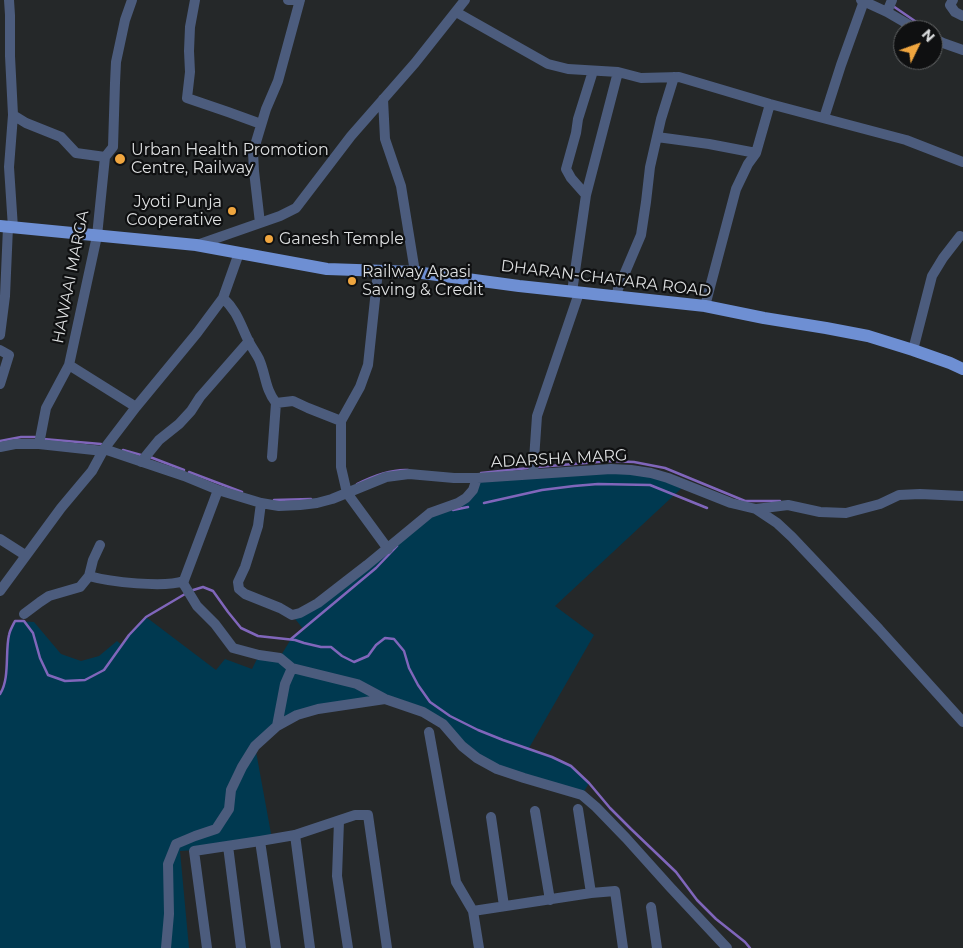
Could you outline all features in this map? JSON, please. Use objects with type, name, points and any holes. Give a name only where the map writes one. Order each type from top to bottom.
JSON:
[{"type":"main road","name":"DHARAN-CHATARA ROAD","points":[[7,227],[196,245],[327,269],[415,272],[519,286],[704,306],[868,336],[913,350],[963,369]]},
{"type":"street","points":[[0,334],[5,296],[8,166],[13,115],[9,0]]},
{"type":"street","name":"HAWAAI MARGA","points":[[132,0],[125,20],[116,62],[114,147],[105,158],[97,236],[69,366],[136,407]]},
{"type":"street","points":[[195,0],[190,27],[190,72],[187,98],[261,124]]},
{"type":"street","points":[[260,223],[253,152],[266,109],[278,81],[300,0],[288,0]]},
{"type":"street","points":[[196,245],[280,216],[296,208],[351,136],[415,63],[465,0]]},
{"type":"street","points":[[887,12],[892,0]]},
{"type":"street","points":[[824,118],[863,1],[901,20]]},
{"type":"street","points":[[950,1],[955,12],[963,16]]},
{"type":"street","points":[[456,12],[548,64],[568,69],[618,72],[641,78],[674,77],[906,140],[963,162]]},
{"type":"street","points":[[943,43],[963,50]]},
{"type":"street","points":[[586,195],[571,178],[566,169],[576,134],[578,119],[593,71]]},
{"type":"street","points":[[533,474],[537,416],[576,292],[586,195],[618,72]]},
{"type":"street","points":[[616,296],[641,235],[650,167],[674,77]]},
{"type":"street","points":[[383,98],[385,139],[401,186],[415,272]]},
{"type":"street","points":[[704,306],[736,189],[748,164],[756,153],[770,104]]},
{"type":"street","points":[[13,115],[26,123],[61,137],[76,153],[105,158]]},
{"type":"street","points":[[657,137],[756,153]]},
{"type":"street","points":[[913,350],[932,276],[960,236]]},
{"type":"street","points":[[0,591],[61,508],[92,471],[104,450],[136,407],[197,333],[223,298],[238,253]]},
{"type":"street","points":[[378,271],[368,365],[360,387],[341,421],[341,467],[347,493],[388,549]]},
{"type":"street","points":[[223,298],[240,319],[259,359],[270,395],[276,403],[272,457]]},
{"type":"street","points":[[141,462],[158,440],[180,424],[200,397],[249,341]]},
{"type":"street","points":[[0,350],[9,355],[0,384]]},
{"type":"street","points":[[39,444],[46,408],[69,366]]},
{"type":"street","points":[[276,403],[293,401],[341,421]]},
{"type":"street","name":"ADARSHA MARG","points":[[0,448],[15,444],[39,444],[104,450],[184,476],[218,490],[261,503],[279,506],[332,500],[386,477],[409,474],[477,478],[611,469],[651,473],[731,503],[756,509],[777,523],[963,722]]},
{"type":"street","points":[[261,503],[258,526],[245,567],[238,582],[239,589],[245,594],[292,614],[300,613],[318,603],[388,549],[430,513],[458,503],[466,498],[473,490],[477,478]]},
{"type":"street","points":[[187,589],[218,490]]},
{"type":"street","points":[[756,509],[788,505],[820,512],[846,513],[880,504],[899,495],[963,496]]},
{"type":"street","points":[[0,539],[25,556]]},
{"type":"street","points":[[24,614],[49,596],[80,587],[89,576],[100,546]]},
{"type":"street","points":[[89,576],[102,580],[176,584],[187,589],[197,606],[215,624],[233,648],[280,658],[292,668],[357,684],[385,699],[423,712],[443,724],[462,746],[477,758],[497,768],[582,795],[626,838],[726,948]]},
{"type":"street","points":[[277,726],[285,684],[292,668]]},
{"type":"street","points":[[166,948],[169,914],[168,864],[176,844],[216,829],[229,809],[231,790],[255,746],[277,726],[297,715],[385,699]]},
{"type":"street","points":[[429,732],[456,882],[473,911],[479,948]]},
{"type":"street","points":[[578,809],[591,893]]},
{"type":"street","points":[[535,811],[550,900]]},
{"type":"street","points":[[207,948],[194,851],[295,835],[355,815],[368,815],[387,948]]},
{"type":"street","points":[[490,817],[504,906]]},
{"type":"street","points":[[339,821],[337,876],[348,948]]},
{"type":"street","points":[[295,835],[310,948]]},
{"type":"street","points":[[260,842],[276,948]]},
{"type":"street","points":[[228,846],[241,948]]},
{"type":"street","points":[[473,911],[615,891],[623,948]]},
{"type":"street","points":[[651,907],[657,948]]},
{"type":"shaded area","points":[[611,469],[685,485],[555,606],[594,635],[529,748],[571,766],[589,783],[582,795],[497,769],[443,724],[385,699],[297,715],[255,746],[272,839],[180,851],[189,948],[0,948],[0,694],[5,681],[9,635],[15,621],[34,622],[61,654],[81,661],[99,656],[117,641],[122,645],[146,617],[216,670],[225,659],[252,669],[259,655],[280,657],[291,639],[304,630],[292,615],[301,613],[430,513],[458,503],[477,478]]},
{"type":"waterway","points":[[893,6],[913,20]]},
{"type":"waterway","points":[[0,441],[21,437],[35,437]]},
{"type":"waterway","points":[[43,439],[101,444]]},
{"type":"waterway","points":[[123,450],[141,455]]},
{"type":"waterway","points":[[150,457],[184,470]]},
{"type":"waterway","points":[[538,467],[609,461],[634,462],[665,468],[745,501],[780,501]]},
{"type":"waterway","points":[[481,473],[529,468]]},
{"type":"waterway","points":[[357,484],[382,474],[408,470]]},
{"type":"waterway","points":[[189,472],[242,492]]},
{"type":"waterway","points":[[484,503],[542,490],[574,486],[598,484],[650,485],[707,508]]},
{"type":"waterway","points":[[274,500],[311,499]]},
{"type":"waterway","points":[[453,510],[468,507]]},
{"type":"waterway","points":[[291,639],[376,568],[397,546]]},
{"type":"waterway","points":[[190,591],[203,587],[213,591],[241,628],[258,636],[295,640],[321,647],[331,647],[342,656],[354,662],[368,656],[376,645],[385,638],[394,639],[404,651],[409,668],[430,702],[450,716],[478,730],[552,757],[571,766],[589,783],[610,808],[676,872],[697,900],[750,948]]},
{"type":"waterway","points":[[0,694],[5,681],[9,635],[15,621],[24,621],[33,633],[40,658],[48,675],[65,681],[85,680],[104,670],[129,635],[146,617],[185,594]]},
{"type":"place","name":"Urban Health Promotion Centre, Railway","points":[[120,159]]},
{"type":"place","name":"Jyoti Punja Cooperative","points":[[232,211]]},
{"type":"place","name":"Ganesh Temple","points":[[269,239]]},
{"type":"place","name":"Railway Apasi Saving & Credit","points":[[352,281]]}]
